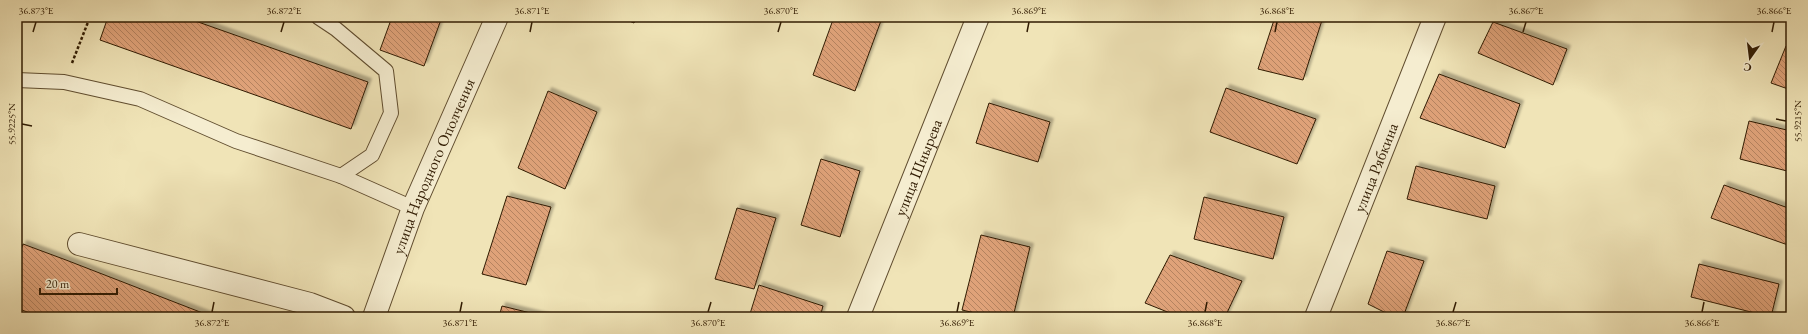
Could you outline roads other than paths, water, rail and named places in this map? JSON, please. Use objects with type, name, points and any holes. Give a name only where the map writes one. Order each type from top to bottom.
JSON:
[{"type":"street","name":"улица Народного Ополчения","points":[[374,317],[413,208],[497,17]]},
{"type":"street","name":"улица Шнырева","points":[[858,317],[978,17]]},
{"type":"street","name":"улица Рябкина","points":[[1316,317],[1435,17]]},
{"type":"street","points":[[79,244],[307,311],[344,317]]},
{"type":"lane","points":[[318,17],[336,29],[386,71],[391,113],[382,134],[372,155],[341,176]]},
{"type":"lane","points":[[17,80],[64,82],[140,99],[236,141],[341,176],[413,208]]}]
